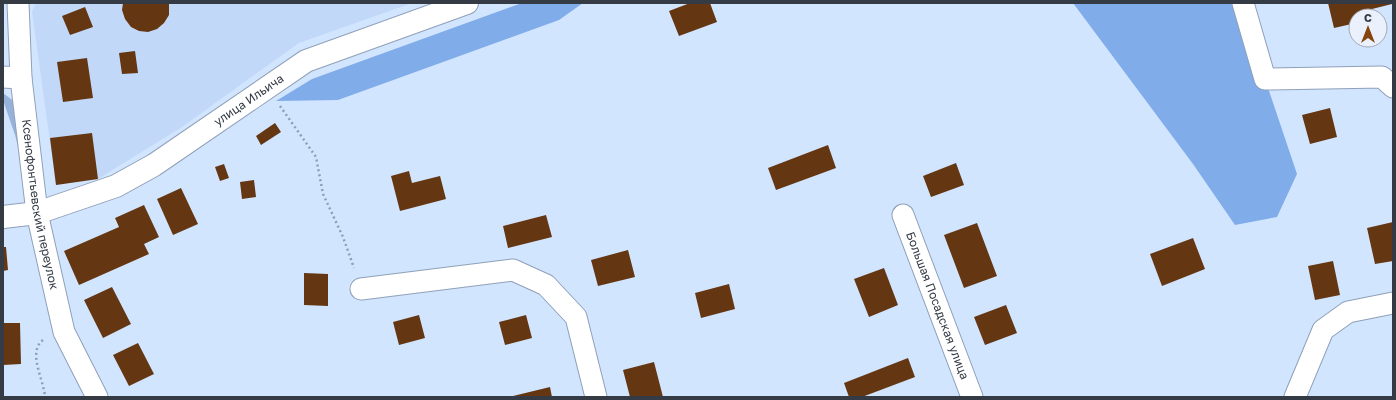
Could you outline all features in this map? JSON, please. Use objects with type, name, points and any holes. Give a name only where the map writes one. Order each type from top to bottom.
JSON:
[{"type":"street","name":"Ксенофонтьевский переулок","points":[[18,3],[12,78],[38,213],[64,332],[97,397]]},
{"type":"street","name":"улица Ильича","points":[[3,218],[38,213],[116,186],[154,165],[306,61],[467,3]]},
{"type":"street","points":[[1243,3],[1265,79],[1382,77],[1393,88]]},
{"type":"street","name":"Большая Посадская улица","points":[[902,215],[972,397]]},
{"type":"street","points":[[361,289],[513,270],[546,285],[576,317],[596,397]]},
{"type":"street","points":[[1296,397],[1323,330],[1348,312],[1393,303]]},
{"type":"path","points":[[269,86],[276,101],[316,157],[323,194],[343,237],[361,289]]},
{"type":"path","points":[[45,397],[35,354],[38,344],[44,338],[64,332]]},
{"type":"shaded area","points":[[36,3],[412,3],[299,43],[182,127],[98,179],[56,185],[32,12]]},
{"type":"shaded area","points":[[522,3],[583,3],[559,20],[338,100],[276,101],[312,79]]},
{"type":"shaded area","points":[[1073,3],[1243,3],[1265,79],[1297,174],[1277,217],[1235,225],[1193,164]]},
{"type":"shaded area","points":[[3,93],[15,102],[22,162],[15,135],[3,100]]},
{"type":"building","points":[[123,3],[169,3],[169,15],[164,23],[157,29],[148,32],[139,31],[131,27],[125,19],[122,10]]},
{"type":"building","points":[[690,3],[710,3],[717,22],[679,36],[669,11]]},
{"type":"building","points":[[1328,3],[1392,3],[1376,8],[1348,8],[1348,25],[1334,28]]},
{"type":"building","points":[[85,7],[93,27],[70,35],[62,16]]},
{"type":"building","points":[[135,51],[138,73],[122,74],[119,53]]},
{"type":"building","points":[[87,58],[93,98],[63,102],[57,62]]},
{"type":"building","points":[[1330,108],[1337,137],[1310,144],[1302,115]]},
{"type":"building","points":[[275,123],[281,132],[261,145],[256,136]]},
{"type":"building","points":[[92,133],[98,179],[56,185],[50,138]]},
{"type":"building","points":[[828,145],[836,168],[776,190],[768,168]]},
{"type":"building","points":[[956,163],[964,185],[931,197],[923,176]]},
{"type":"building","points":[[224,164],[229,178],[220,181],[215,167]]},
{"type":"building","points":[[409,171],[412,183],[440,176],[446,199],[400,211],[391,176]]},
{"type":"building","points":[[254,180],[256,197],[242,199],[240,182]]},
{"type":"building","points":[[181,188],[198,224],[173,235],[157,199]]},
{"type":"building","points":[[144,205],[159,237],[144,244],[149,254],[79,285],[64,251],[119,227],[115,218]]},
{"type":"building","points":[[546,215],[552,237],[508,248],[503,226]]},
{"type":"building","points":[[1393,222],[1393,261],[1375,264],[1367,228]]},
{"type":"building","points":[[977,223],[997,276],[964,288],[944,235]]},
{"type":"building","points":[[1193,238],[1205,269],[1162,286],[1150,254]]},
{"type":"building","points":[[3,247],[6,247],[8,270],[3,271]]},
{"type":"building","points":[[628,250],[635,277],[598,286],[591,260]]},
{"type":"building","points":[[1333,261],[1340,295],[1315,300],[1308,266]]},
{"type":"building","points":[[884,268],[898,305],[869,317],[854,279]]},
{"type":"building","points":[[304,273],[328,274],[328,306],[304,305]]},
{"type":"building","points":[[729,284],[735,309],[701,318],[695,293]]},
{"type":"building","points":[[112,287],[131,324],[103,338],[84,300]]},
{"type":"building","points":[[1006,305],[1017,333],[985,345],[974,317]]},
{"type":"building","points":[[419,315],[425,338],[399,345],[393,322]]},
{"type":"building","points":[[526,315],[532,338],[505,345],[499,322]]},
{"type":"building","points":[[3,323],[20,323],[21,364],[3,365]]},
{"type":"building","points":[[138,343],[154,374],[129,386],[113,355]]},
{"type":"building","points":[[908,358],[915,377],[862,397],[849,397],[844,383]]},
{"type":"building","points":[[654,362],[663,397],[630,397],[623,370]]},
{"type":"building","points":[[550,387],[552,397],[513,396]]}]
